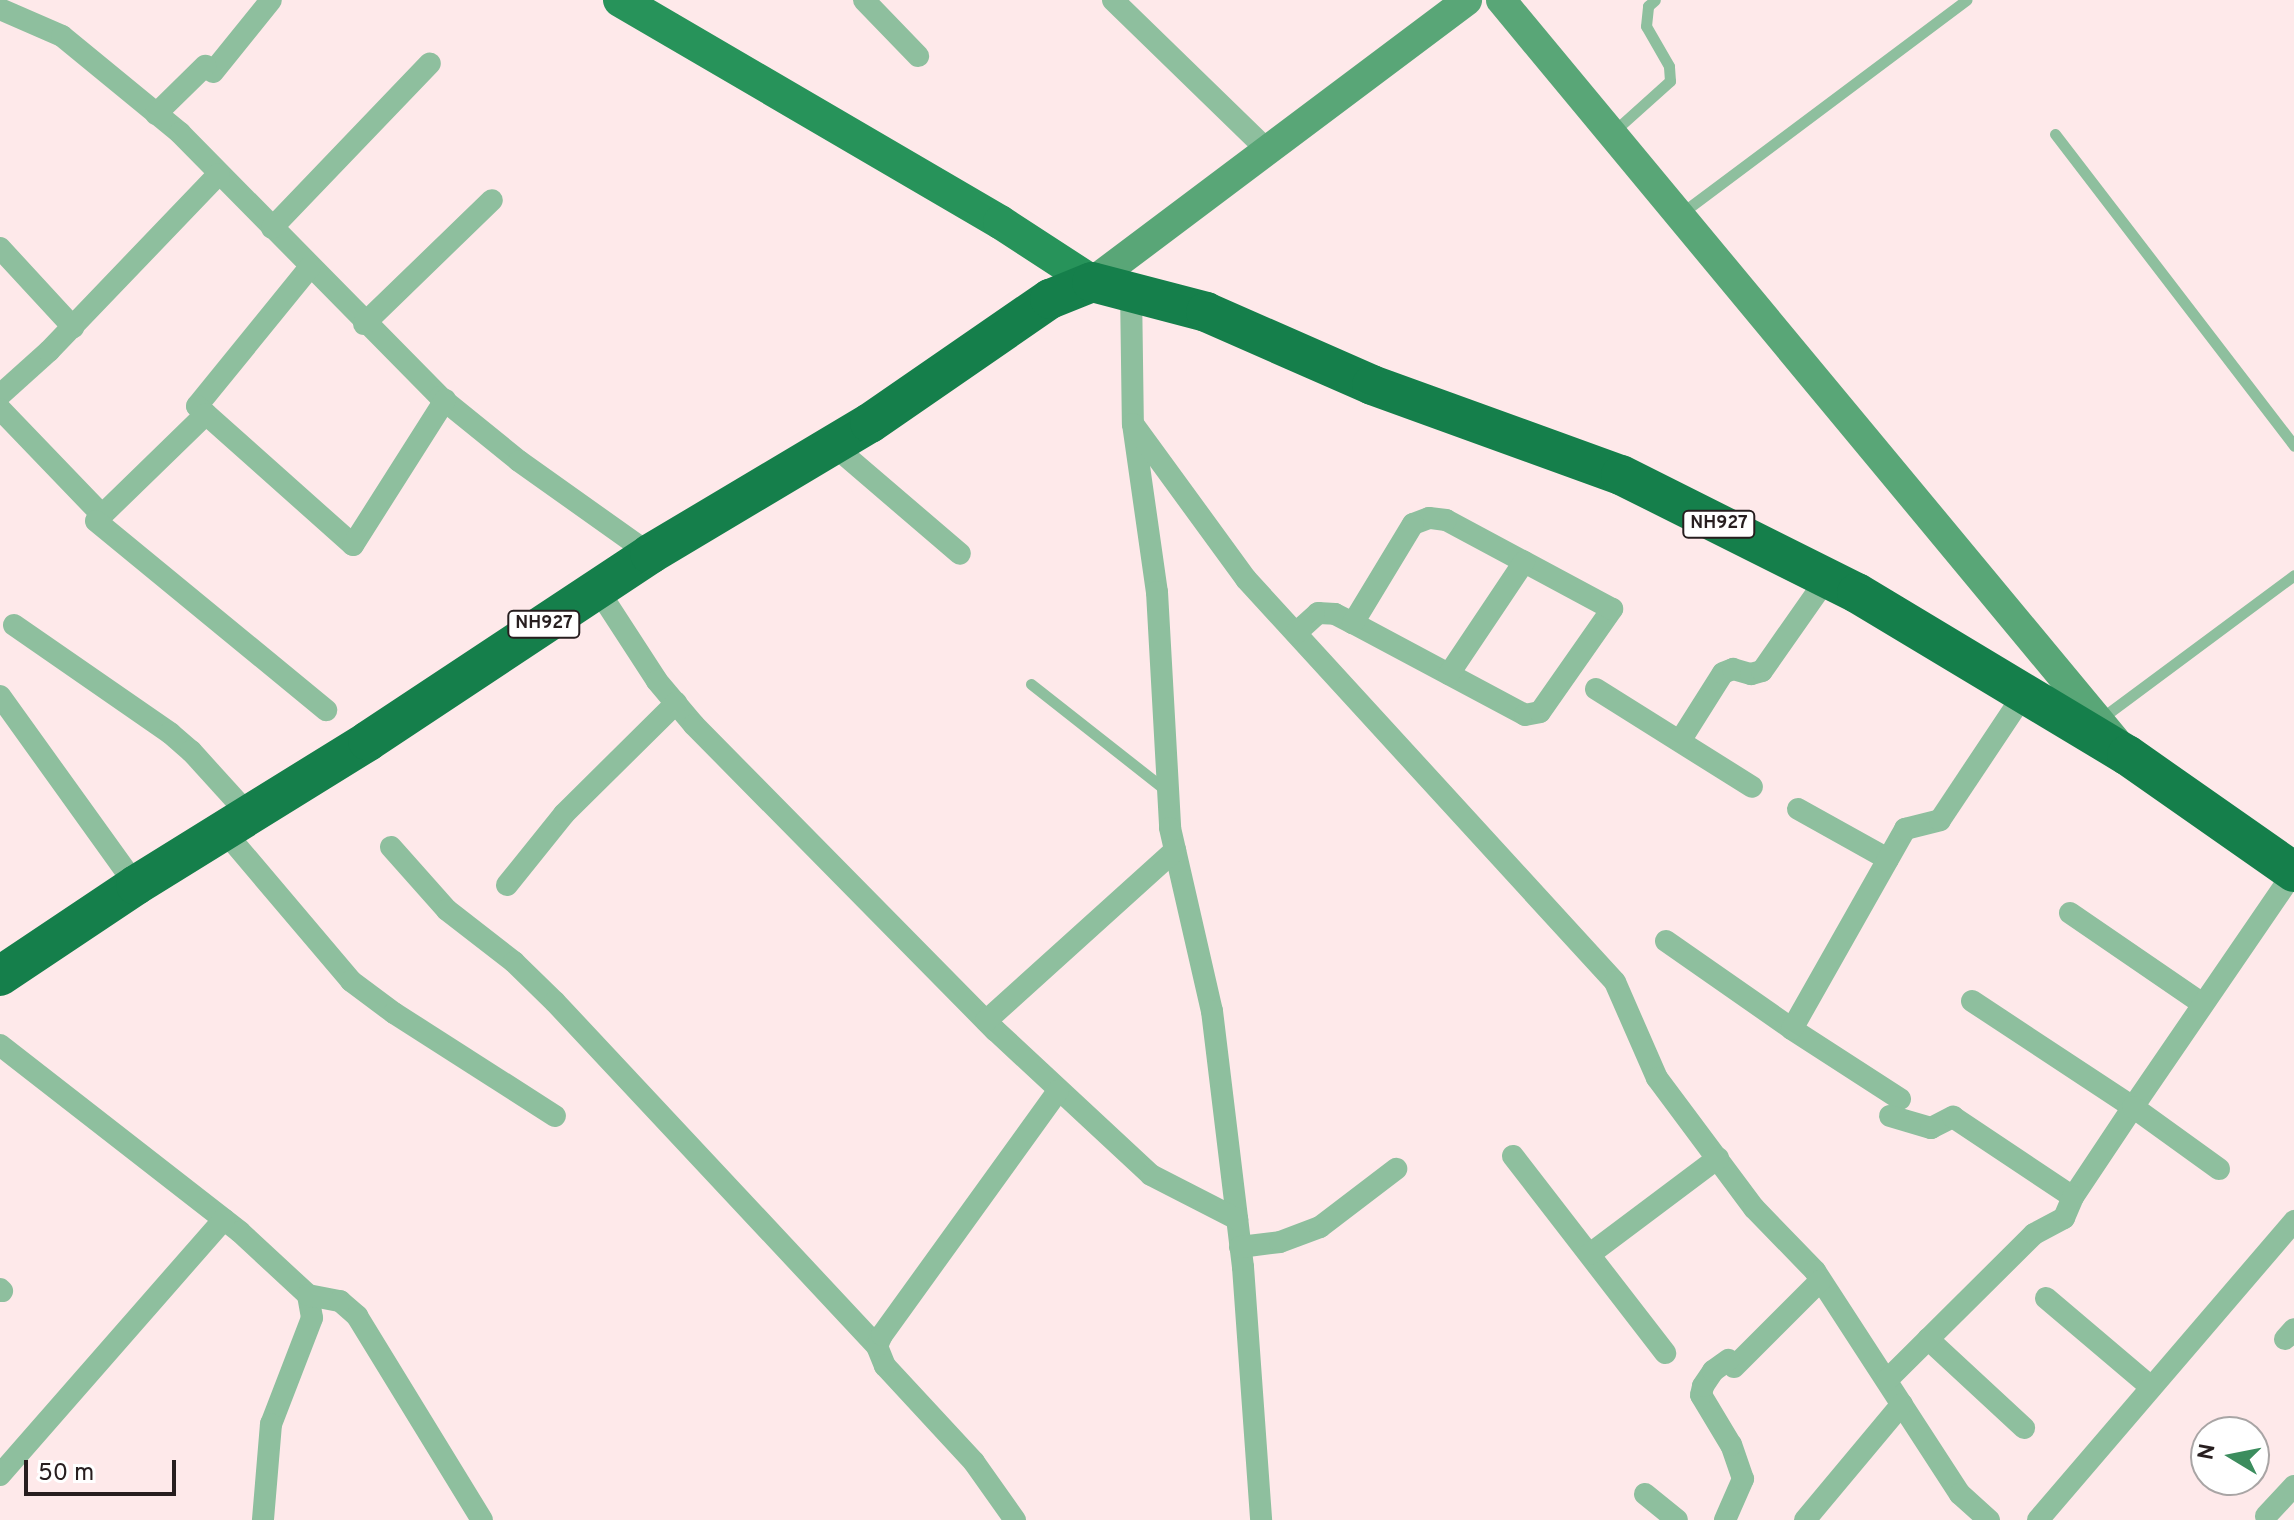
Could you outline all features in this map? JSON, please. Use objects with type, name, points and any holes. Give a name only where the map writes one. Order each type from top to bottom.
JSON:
[{"type":"highway","name":"NH927","points":[[0,976],[650,554],[833,445],[1050,299],[1092,282],[1131,289],[1206,312],[1372,385],[1621,475],[1827,578],[2024,694],[2127,755],[2294,872]]},
{"type":"main road","points":[[620,0],[1000,222],[1092,282],[1265,148],[1467,0]]},
{"type":"main road","points":[[1501,0],[2127,755]]},
{"type":"street","points":[[156,114],[209,69],[271,0]]},
{"type":"street","points":[[864,0],[918,56]]},
{"type":"street","points":[[1113,0],[1265,148]]},
{"type":"street","points":[[0,9],[62,36],[156,114],[219,174],[364,324],[445,400],[519,461],[650,554]]},
{"type":"street","points":[[272,228],[430,63]]},
{"type":"street","points":[[0,395],[73,327],[219,174]]},
{"type":"street","points":[[364,324],[492,200]]},
{"type":"street","points":[[0,248],[73,327]]},
{"type":"street","points":[[310,267],[197,406],[353,545],[445,400]]},
{"type":"street","points":[[1131,289],[1133,424],[1157,592],[1168,792],[1175,850],[1212,1011],[1240,1247],[1261,1520]]},
{"type":"street","points":[[0,409],[102,515]]},
{"type":"street","points":[[206,414],[96,521],[326,710]]},
{"type":"street","points":[[1133,424],[1246,579],[1615,982],[1657,1078],[1754,1208],[1815,1271],[1960,1494],[1989,1520]]},
{"type":"street","points":[[833,445],[960,554]]},
{"type":"street","points":[[1296,633],[1318,613],[1326,612],[1353,623],[1525,715],[1540,712],[1612,609],[1446,520],[1429,518],[1413,524],[1353,623]]},
{"type":"street","points":[[1449,674],[1524,562]]},
{"type":"street","points":[[1680,741],[1723,673],[1733,669],[1751,674],[1762,671],[1827,578]]},
{"type":"street","points":[[598,590],[676,703],[986,1021],[1151,1175],[1237,1219]]},
{"type":"street","points":[[14,625],[170,733],[191,751],[236,823],[351,981],[394,1013],[555,1116]]},
{"type":"street","points":[[1596,689],[1752,787]]},
{"type":"street","points":[[1792,1029],[1905,829],[1940,820],[2024,694]]},
{"type":"street","points":[[0,696],[136,885]]},
{"type":"street","points":[[507,885],[571,807],[676,703]]},
{"type":"street","points":[[1798,809],[1888,859]]},
{"type":"street","points":[[391,847],[447,910],[514,962],[555,1002],[877,1346],[885,1366],[974,1462],[1015,1520]]},
{"type":"street","points":[[986,1021],[1175,850]]},
{"type":"street","points":[[1887,1380],[2034,1234],[2064,1218],[2073,1197],[2294,872]]},
{"type":"street","points":[[2070,913],[2203,1004]]},
{"type":"street","points":[[1666,941],[1792,1029],[1895,1108],[1931,1128],[1953,1117],[2073,1197]]},
{"type":"street","points":[[1972,1001],[2133,1107],[2219,1169]]},
{"type":"street","points":[[0,1045],[224,1219],[308,1295],[340,1301],[357,1316],[482,1520]]},
{"type":"street","points":[[877,1346],[891,1322],[1058,1091]]},
{"type":"street","points":[[1513,1156],[1665,1353]]},
{"type":"street","points":[[1590,1254],[1718,1158]]},
{"type":"street","points":[[1240,1247],[1280,1242],[1320,1227],[1396,1169]]},
{"type":"street","points":[[0,1475],[224,1219]]},
{"type":"street","points":[[2038,1520],[2294,1221]]},
{"type":"street","points":[[1725,1520],[1743,1479],[1731,1445],[1701,1395],[1713,1371],[1731,1364],[1820,1281]]},
{"type":"street","points":[[263,1520],[271,1424],[312,1318],[308,1295]]},
{"type":"street","points":[[2046,1298],[2151,1387]]},
{"type":"street","points":[[1928,1339],[2024,1428]]},
{"type":"street","points":[[1805,1520],[1902,1404]]},
{"type":"street","points":[[2266,1516],[2294,1486]]},
{"type":"street","points":[[1645,1494],[1677,1520]]},
{"type":"lane","points":[[1611,133],[1670,81],[1669,66],[1646,26],[1648,6],[1655,0]]},
{"type":"lane","points":[[1679,215],[1966,0]]},
{"type":"lane","points":[[2055,134],[2294,446]]},
{"type":"lane","points":[[2098,721],[2294,575]]},
{"type":"lane","points":[[1031,684],[1168,792]]}]
